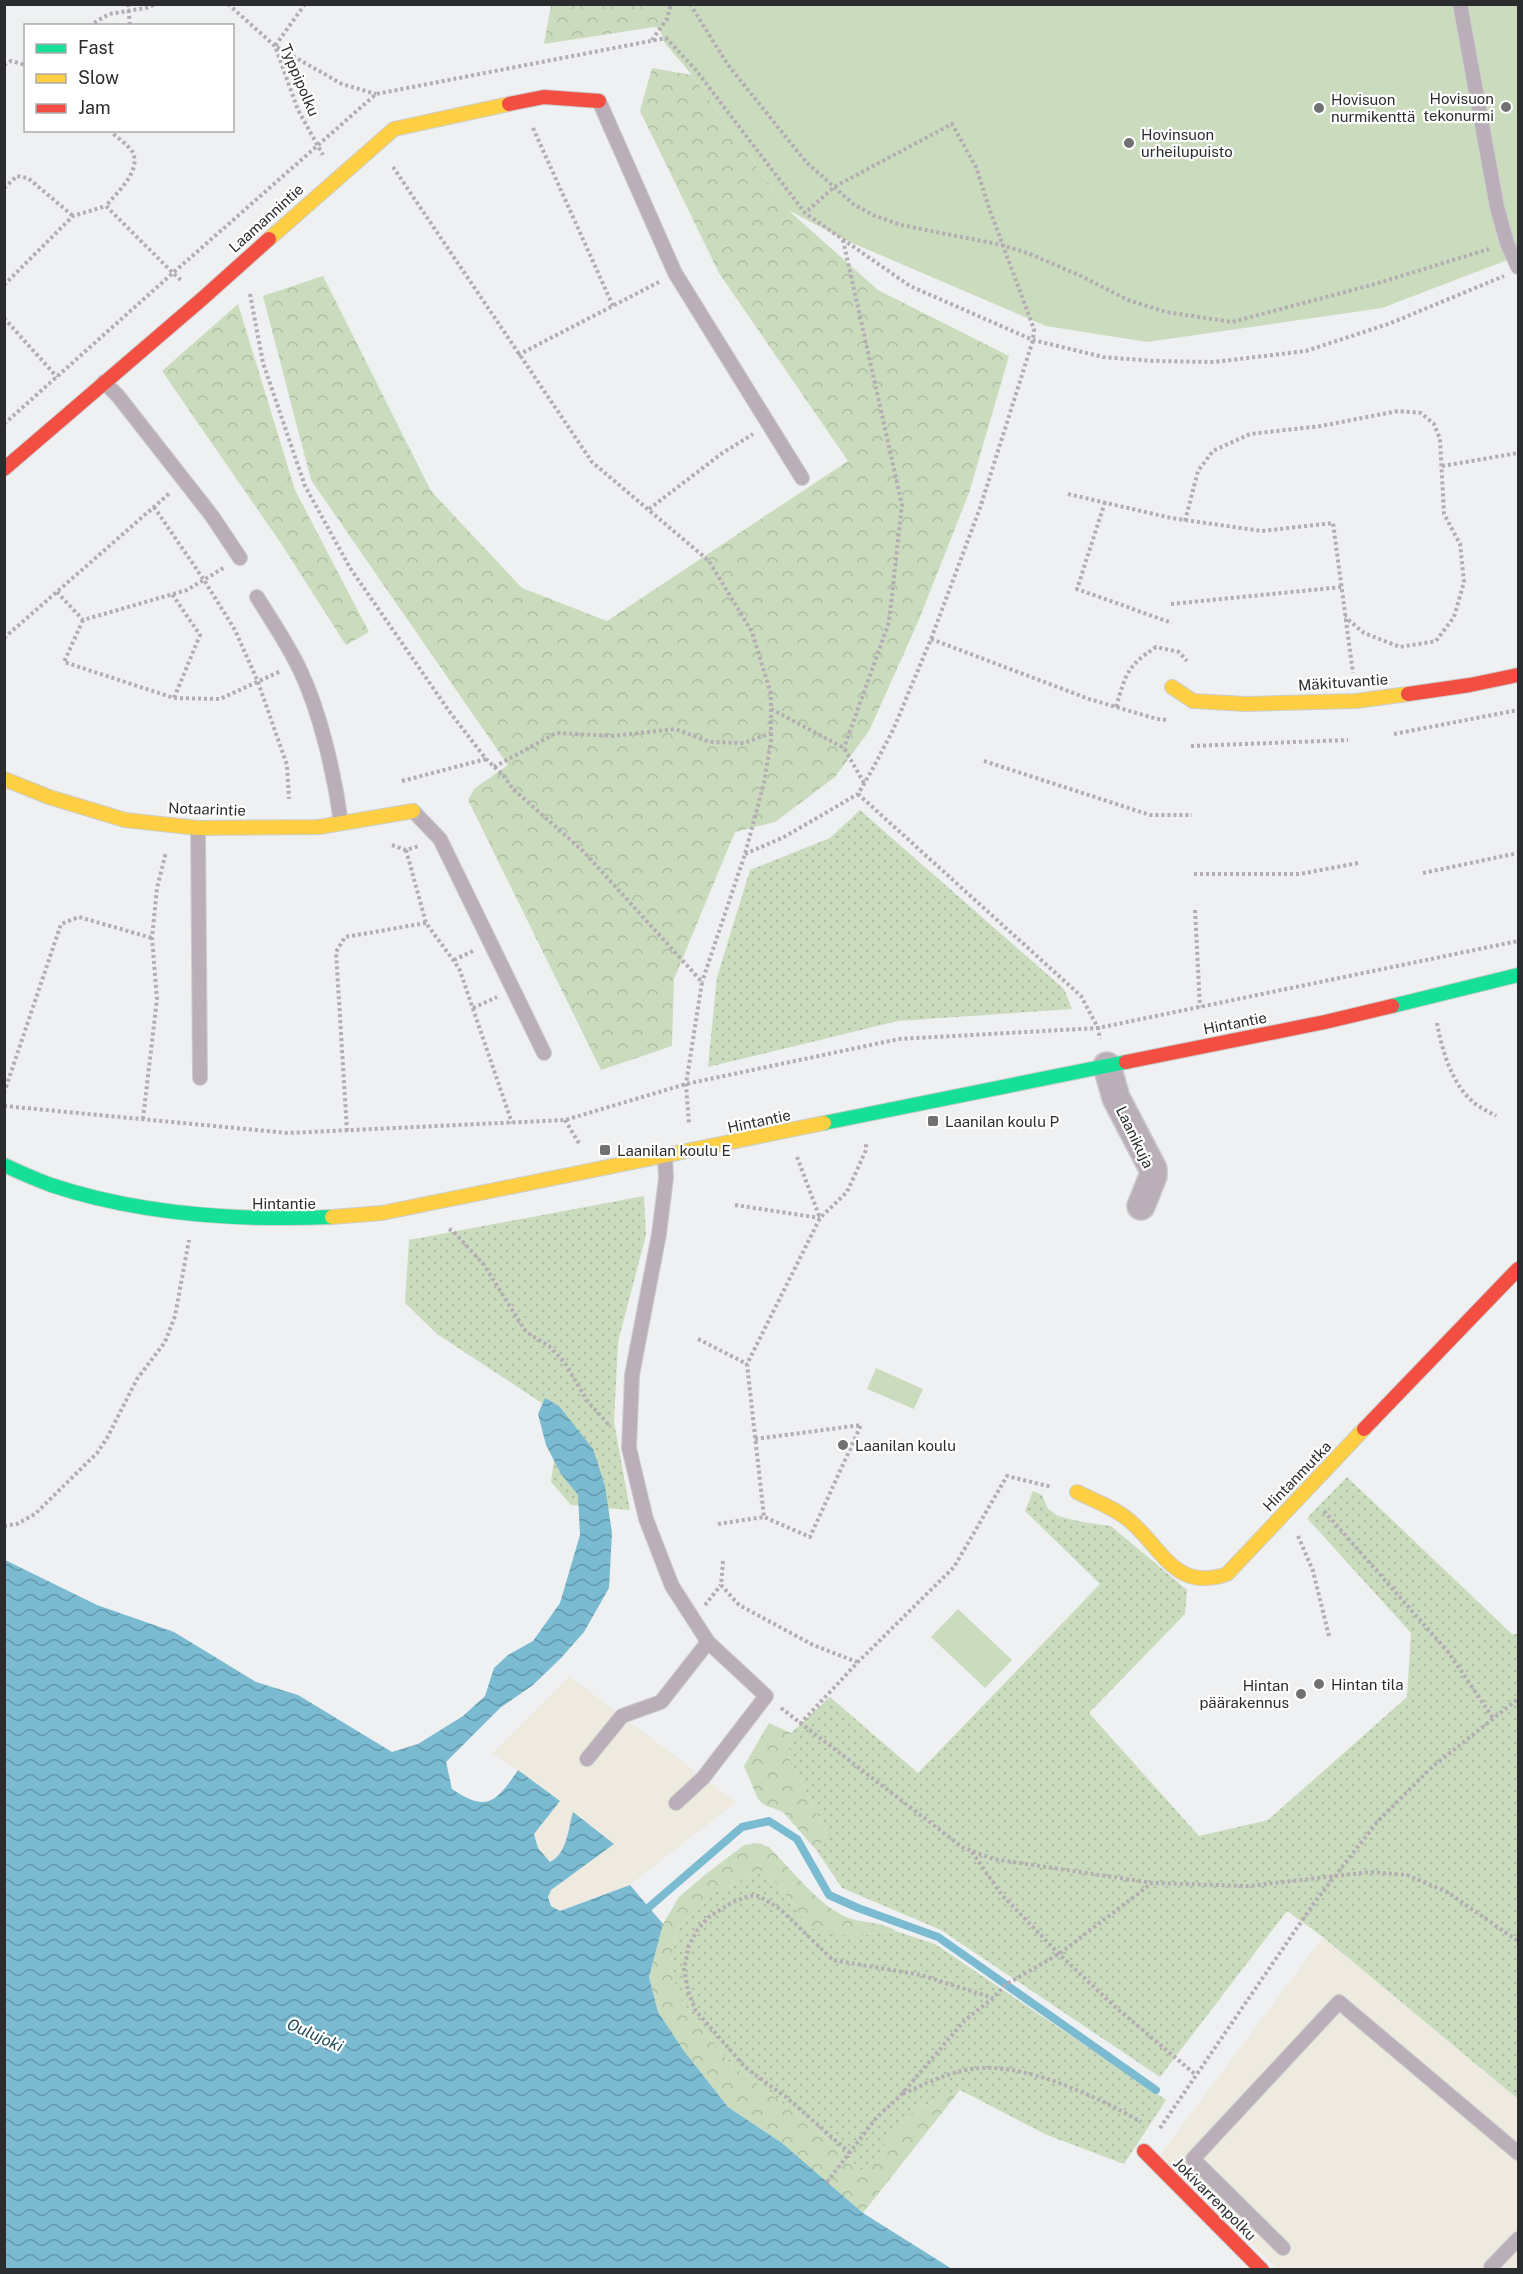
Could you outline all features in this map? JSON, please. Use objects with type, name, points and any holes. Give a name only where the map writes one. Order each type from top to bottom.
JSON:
[{"type":"street","name":"Laamannintie","points":[[4,469],[202,299],[337,177],[394,129],[544,97],[599,100]]},
{"type":"street","name":"Mäkituvantie","points":[[1172,687],[1193,701],[1246,704],[1356,701],[1470,685],[1518,675]]},
{"type":"street","name":"Notaarintie","points":[[4,778],[49,797],[125,820],[198,828],[319,827],[413,811]]},
{"type":"street","name":"Hintantie","points":[[4,1165],[53,1186],[128,1205],[220,1217],[273,1220],[328,1219],[382,1213],[1325,1022],[1518,975]]},
{"type":"street","name":"Laanikuja","points":[[1107,1066],[1116,1098],[1153,1168],[1153,1176],[1141,1206]]},
{"type":"street","name":"Hintanmutka","points":[[1077,1492],[1129,1520],[1180,1572],[1200,1581],[1227,1574],[1518,1269]]},
{"type":"street","name":"Jokivarrenpolku","points":[[1144,2151],[1262,2270]]},
{"type":"lane","points":[[1460,4],[1497,207],[1513,271]]},
{"type":"lane","points":[[599,100],[675,273],[802,478]]},
{"type":"lane","points":[[104,382],[118,396],[184,480],[240,558]]},
{"type":"lane","points":[[257,597],[297,664],[318,720],[338,798],[341,823]]},
{"type":"lane","points":[[413,811],[440,839],[544,1053]]},
{"type":"lane","points":[[198,828],[200,1078]]},
{"type":"lane","points":[[665,1156],[666,1178],[659,1234],[632,1375],[629,1448],[646,1518],[672,1586],[708,1642],[766,1696],[703,1778],[676,1803]]},
{"type":"lane","points":[[587,1759],[622,1716],[662,1702],[708,1642]]},
{"type":"lane","points":[[1283,2248],[1193,2159],[1339,2002],[1518,2153]]},
{"type":"lane","points":[[1491,2267],[1518,2239]]},
{"type":"path","points":[[92,24],[109,14],[129,7],[146,8],[156,4]]},
{"type":"path","name":"Typpipolku","points":[[228,4],[275,46],[298,110],[337,177]]},
{"type":"path","points":[[305,4],[275,46],[342,84],[376,94]]},
{"type":"path","points":[[651,41],[667,19],[671,4]]},
{"type":"path","points":[[690,4],[728,65],[806,162],[853,204],[873,215],[901,225],[1030,254],[1128,300],[1166,312],[1232,322],[1375,284],[1507,243]]},
{"type":"path","points":[[129,7],[130,24]]},
{"type":"path","points":[[4,65],[11,61],[24,64]]},
{"type":"path","points":[[695,69],[805,213],[910,286],[1033,340],[1103,357],[1153,362],[1214,362],[1306,351],[1391,323],[1513,271]]},
{"type":"path","points":[[530,121],[613,306]]},
{"type":"path","points":[[745,854],[784,837],[858,794],[893,730],[931,639],[980,508],[1033,340],[1034,329],[1002,246],[976,167],[952,124],[834,187],[805,213]]},
{"type":"path","points":[[4,285],[73,216],[106,206],[131,174],[134,161],[132,152],[111,132]]},
{"type":"path","points":[[393,167],[592,462],[709,561],[752,632],[771,694],[771,733],[764,783],[745,854],[702,982],[686,1084],[688,1152]]},
{"type":"path","points":[[4,188],[17,176],[28,178],[73,216]]},
{"type":"path","points":[[106,206],[202,299]]},
{"type":"path","points":[[843,239],[903,505],[889,622],[844,748]]},
{"type":"path","points":[[4,424],[173,273]]},
{"type":"path","points":[[518,355],[675,273]]},
{"type":"path","points":[[249,290],[263,363],[305,486],[350,568],[449,711],[486,759],[513,789],[583,851],[702,982]]},
{"type":"path","points":[[4,318],[57,377]]},
{"type":"path","points":[[1185,521],[1198,471],[1203,464],[1213,451],[1250,434],[1321,426],[1398,411],[1421,413],[1434,424],[1440,439],[1444,514],[1460,544],[1464,582],[1454,617],[1437,641],[1400,647],[1364,633],[1346,617]]},
{"type":"path","points":[[649,508],[721,453],[768,425]]},
{"type":"path","points":[[1442,466],[1518,453]]},
{"type":"path","points":[[4,638],[184,480]]},
{"type":"path","points":[[1068,494],[1185,521],[1262,531],[1333,523],[1354,679]]},
{"type":"path","points":[[1105,502],[1077,589],[1172,623]]},
{"type":"path","points":[[154,507],[236,630],[258,682],[287,765],[289,803]]},
{"type":"path","points":[[240,558],[187,590],[83,620],[64,662],[174,698],[220,699],[297,664]]},
{"type":"path","points":[[1171,604],[1342,587]]},
{"type":"path","points":[[57,592],[83,620]]},
{"type":"path","points":[[172,594],[200,635],[174,698]]},
{"type":"path","points":[[771,709],[844,748],[864,783]]},
{"type":"path","points":[[1394,734],[1518,710]]},
{"type":"path","points":[[494,767],[556,734],[613,736],[675,729],[711,742],[744,742],[771,733]]},
{"type":"path","points":[[1191,746],[1348,740]]},
{"type":"path","points":[[395,783],[486,759]]},
{"type":"path","points":[[984,761],[1150,815],[1192,815]]},
{"type":"path","points":[[858,794],[1081,996],[1098,1028],[1107,1066]]},
{"type":"path","points":[[143,1119],[157,999],[152,938],[157,888],[167,846]]},
{"type":"path","points":[[406,850],[426,923],[459,968],[512,1123]]},
{"type":"path","points":[[1423,873],[1518,853]]},
{"type":"path","points":[[1194,874],[1300,874],[1358,863]]},
{"type":"path","points":[[1195,910],[1200,1007]]},
{"type":"path","points":[[4,1093],[61,924],[79,916],[152,938]]},
{"type":"path","points":[[347,1131],[336,952],[345,937],[426,923]]},
{"type":"path","points":[[4,1106],[288,1133],[565,1120],[686,1084],[899,1038],[1098,1028],[1518,941]]},
{"type":"path","points":[[473,1008],[513,990]]},
{"type":"path","points":[[1436,1019],[1444,1052],[1455,1079],[1472,1102],[1496,1116]]},
{"type":"path","points":[[764,1517],[747,1364],[820,1218],[846,1192],[866,1150],[867,1136]]},
{"type":"path","points":[[795,1150],[820,1218]]},
{"type":"path","points":[[735,1205],[820,1218]]},
{"type":"path","points":[[446,1228],[454,1232],[484,1265],[526,1332],[549,1346],[565,1363],[588,1402],[629,1448]]},
{"type":"path","points":[[4,1526],[18,1524],[35,1514],[97,1453],[107,1438],[137,1379],[165,1342],[175,1316],[191,1230]]},
{"type":"path","points":[[698,1339],[747,1364]]},
{"type":"path","points":[[718,1524],[764,1517],[810,1537],[861,1425],[755,1438]]},
{"type":"path","points":[[800,1724],[858,1662],[954,1567],[1007,1476],[1035,1485],[1077,1492]]},
{"type":"path","points":[[1305,1490],[1449,1653],[1493,1718]]},
{"type":"path","points":[[1284,1512],[1293,1525],[1313,1571],[1329,1636]]},
{"type":"path","points":[[723,1561],[721,1584],[739,1605],[813,1645],[858,1662]]},
{"type":"path","points":[[766,1696],[962,1847],[993,1859],[1153,1883],[1249,1886],[1391,1872],[1420,1879],[1447,1892],[1518,1941]]},
{"type":"path","points":[[1144,2151],[1314,1903],[1378,1821],[1432,1767],[1518,1699]]},
{"type":"path","points":[[972,1852],[1001,1894],[1059,1954],[1114,2006],[1196,2075]]},
{"type":"path","points":[[827,2182],[878,2117],[900,2096],[965,2020],[980,2006],[993,1998],[1005,1985],[1059,1954],[1153,1883]]},
{"type":"path","points":[[850,2153],[786,2097],[746,2068],[696,2011],[688,1991],[684,1969],[689,1945],[698,1929],[709,1917],[731,1903],[748,1896],[759,1896],[780,1909],[833,1960],[921,1975],[993,1998]]},
{"type":"path","points":[[900,2096],[941,2076],[974,2068],[1010,2069],[1038,2076],[1108,2103],[1157,2132]]},
{"type":"shaded area","points":[[569,1676],[736,1802],[630,1885],[560,1911],[551,1906],[548,1897],[551,1890],[613,1844],[573,1813],[563,1850],[557,1859],[550,1862],[538,1848],[534,1834],[560,1801],[492,1753]]},
{"type":"shaded area","points":[[1323,1937],[1518,2099],[1518,2269],[1278,2269],[1160,2155]]},
{"type":"green space","points":[[551,5],[682,5],[669,31],[654,27],[544,44]]},
{"type":"green space","name":"Hovinsuon urheilupuisto","points":[[653,5],[1518,5],[1518,256],[1382,308],[1147,342],[1046,326],[843,239],[788,210],[692,75],[664,42]]},
{"type":"green space","points":[[652,68],[692,75],[788,210],[878,290],[1009,356],[969,493],[918,622],[869,731],[835,777],[775,822],[735,832],[674,979],[672,1046],[601,1070],[468,800],[475,788],[508,765],[311,480],[263,296],[323,276],[431,491],[522,588],[607,621],[848,461],[719,273],[640,111]]},
{"type":"green space","points":[[238,304],[295,490],[369,632],[346,645],[280,542],[162,371]]},
{"type":"green space","points":[[860,810],[1064,989],[1072,1009],[898,1021],[708,1067],[717,977],[750,870],[830,838]]},
{"type":"green space","points":[[644,1196],[646,1235],[618,1342],[614,1422],[630,1510],[571,1505],[551,1482],[560,1415],[437,1334],[405,1303],[409,1240]]},
{"type":"green space","points":[[876,1368],[923,1389],[914,1409],[867,1389]]},
{"type":"green space","points":[[1347,1477],[1513,1635],[1518,1633],[1518,2099],[1323,1937],[1287,1911],[1160,2077],[941,1930],[842,1888],[817,1851],[827,1833],[788,1756],[791,1733],[830,1697],[918,1773],[1100,1584],[1025,1511],[1033,1491],[1042,1495],[1048,1509],[1058,1516],[1111,1526],[1187,1590],[1185,1614],[1089,1713],[1199,1836],[1268,1820],[1407,1697],[1411,1633],[1307,1518]]},
{"type":"green space","points":[[958,1609],[1012,1660],[985,1688],[931,1637]]},
{"type":"green space","points":[[769,1723],[791,1733],[788,1756],[827,1833],[817,1851],[783,1812],[764,1805],[758,1799],[744,1766]]},
{"type":"green space","points":[[758,1843],[769,1847],[813,1893],[832,1909],[848,1918],[883,1925],[896,1931],[852,1936],[824,1934],[805,1925],[793,1903],[765,1870],[713,1893],[677,1929],[670,1966],[679,1998],[728,2061],[824,2136],[863,2172],[914,2110],[960,2090],[863,2213],[782,2143],[728,2107],[684,2051],[658,2012],[649,1977],[663,1924],[679,1897],[744,1845]]},
{"type":"green space","points":[[765,1870],[793,1903],[805,1925],[852,1936],[896,1931],[935,1944],[1166,2100],[1124,2164],[1047,2135],[960,2090],[914,2110],[863,2172],[824,2136],[728,2061],[679,1998],[670,1966],[677,1929],[713,1893]]},
{"type":"water","name":"Oulujoki","points":[[545,1398],[559,1406],[593,1449],[605,1486],[612,1533],[609,1588],[584,1632],[561,1658],[533,1685],[500,1708],[446,1762],[452,1789],[474,1801],[490,1801],[503,1790],[518,1770],[560,1801],[534,1834],[538,1848],[550,1862],[556,1858],[563,1847],[573,1812],[614,1844],[551,1890],[548,1897],[551,1906],[560,1911],[630,1885],[663,1924],[649,1977],[658,2012],[684,2051],[728,2107],[782,2143],[863,2213],[952,2269],[5,2269],[5,1560],[97,1605],[174,1632],[256,1682],[298,1695],[392,1752],[418,1744],[463,1716],[485,1696],[494,1668],[508,1655],[533,1641],[560,1603],[580,1535],[578,1495],[561,1474],[546,1445],[538,1414]]},
{"type":"waterway","points":[[648,1908],[742,1827],[769,1821],[797,1839],[829,1895],[938,1937],[1156,2090]]},
{"type":"traffic: fast","points":[[1392,1006],[1518,975]]},
{"type":"traffic: fast","points":[[824,1123],[1126,1062]]},
{"type":"traffic: fast","points":[[4,1165],[51,1185],[85,1195],[154,1209],[225,1217],[332,1217]]},
{"type":"traffic: slow","points":[[269,239],[394,129],[509,104]]},
{"type":"traffic: slow","points":[[1172,687],[1193,701],[1246,704],[1356,701],[1408,694]]},
{"type":"traffic: slow","points":[[4,779],[49,797],[125,820],[198,828],[319,827],[413,811]]},
{"type":"traffic: slow","points":[[332,1217],[382,1213],[824,1123]]},
{"type":"traffic: slow","points":[[1077,1492],[1124,1516],[1142,1532],[1171,1565],[1182,1573],[1209,1578],[1227,1574],[1364,1429]]},
{"type":"traffic: jam","points":[[509,104],[544,97],[599,101]]},
{"type":"traffic: jam","points":[[4,469],[269,239]]},
{"type":"traffic: jam","points":[[1408,694],[1518,675]]},
{"type":"traffic: jam","points":[[1126,1062],[1325,1022],[1392,1006]]},
{"type":"traffic: jam","points":[[1364,1429],[1518,1269]]},
{"type":"traffic: jam","points":[[1144,2151],[1262,2270]]},
{"type":"place","name":"Hovisuon tekonurmi","points":[[1506,107]]},
{"type":"place","name":"Hovisuon nurmikenttä","points":[[1319,108]]},
{"type":"place","name":"Hovinsuon urheilupuisto","points":[[1129,143]]},
{"type":"place","name":"Laanilan koulu P","points":[[933,1121]]},
{"type":"place","name":"Laanilan koulu E","points":[[605,1150]]},
{"type":"place","name":"Laanilan koulu","points":[[843,1445]]},
{"type":"place","name":"Hintan tila","points":[[1319,1684]]},
{"type":"place","name":"Hintan päärakennus","points":[[1301,1694]]}]
